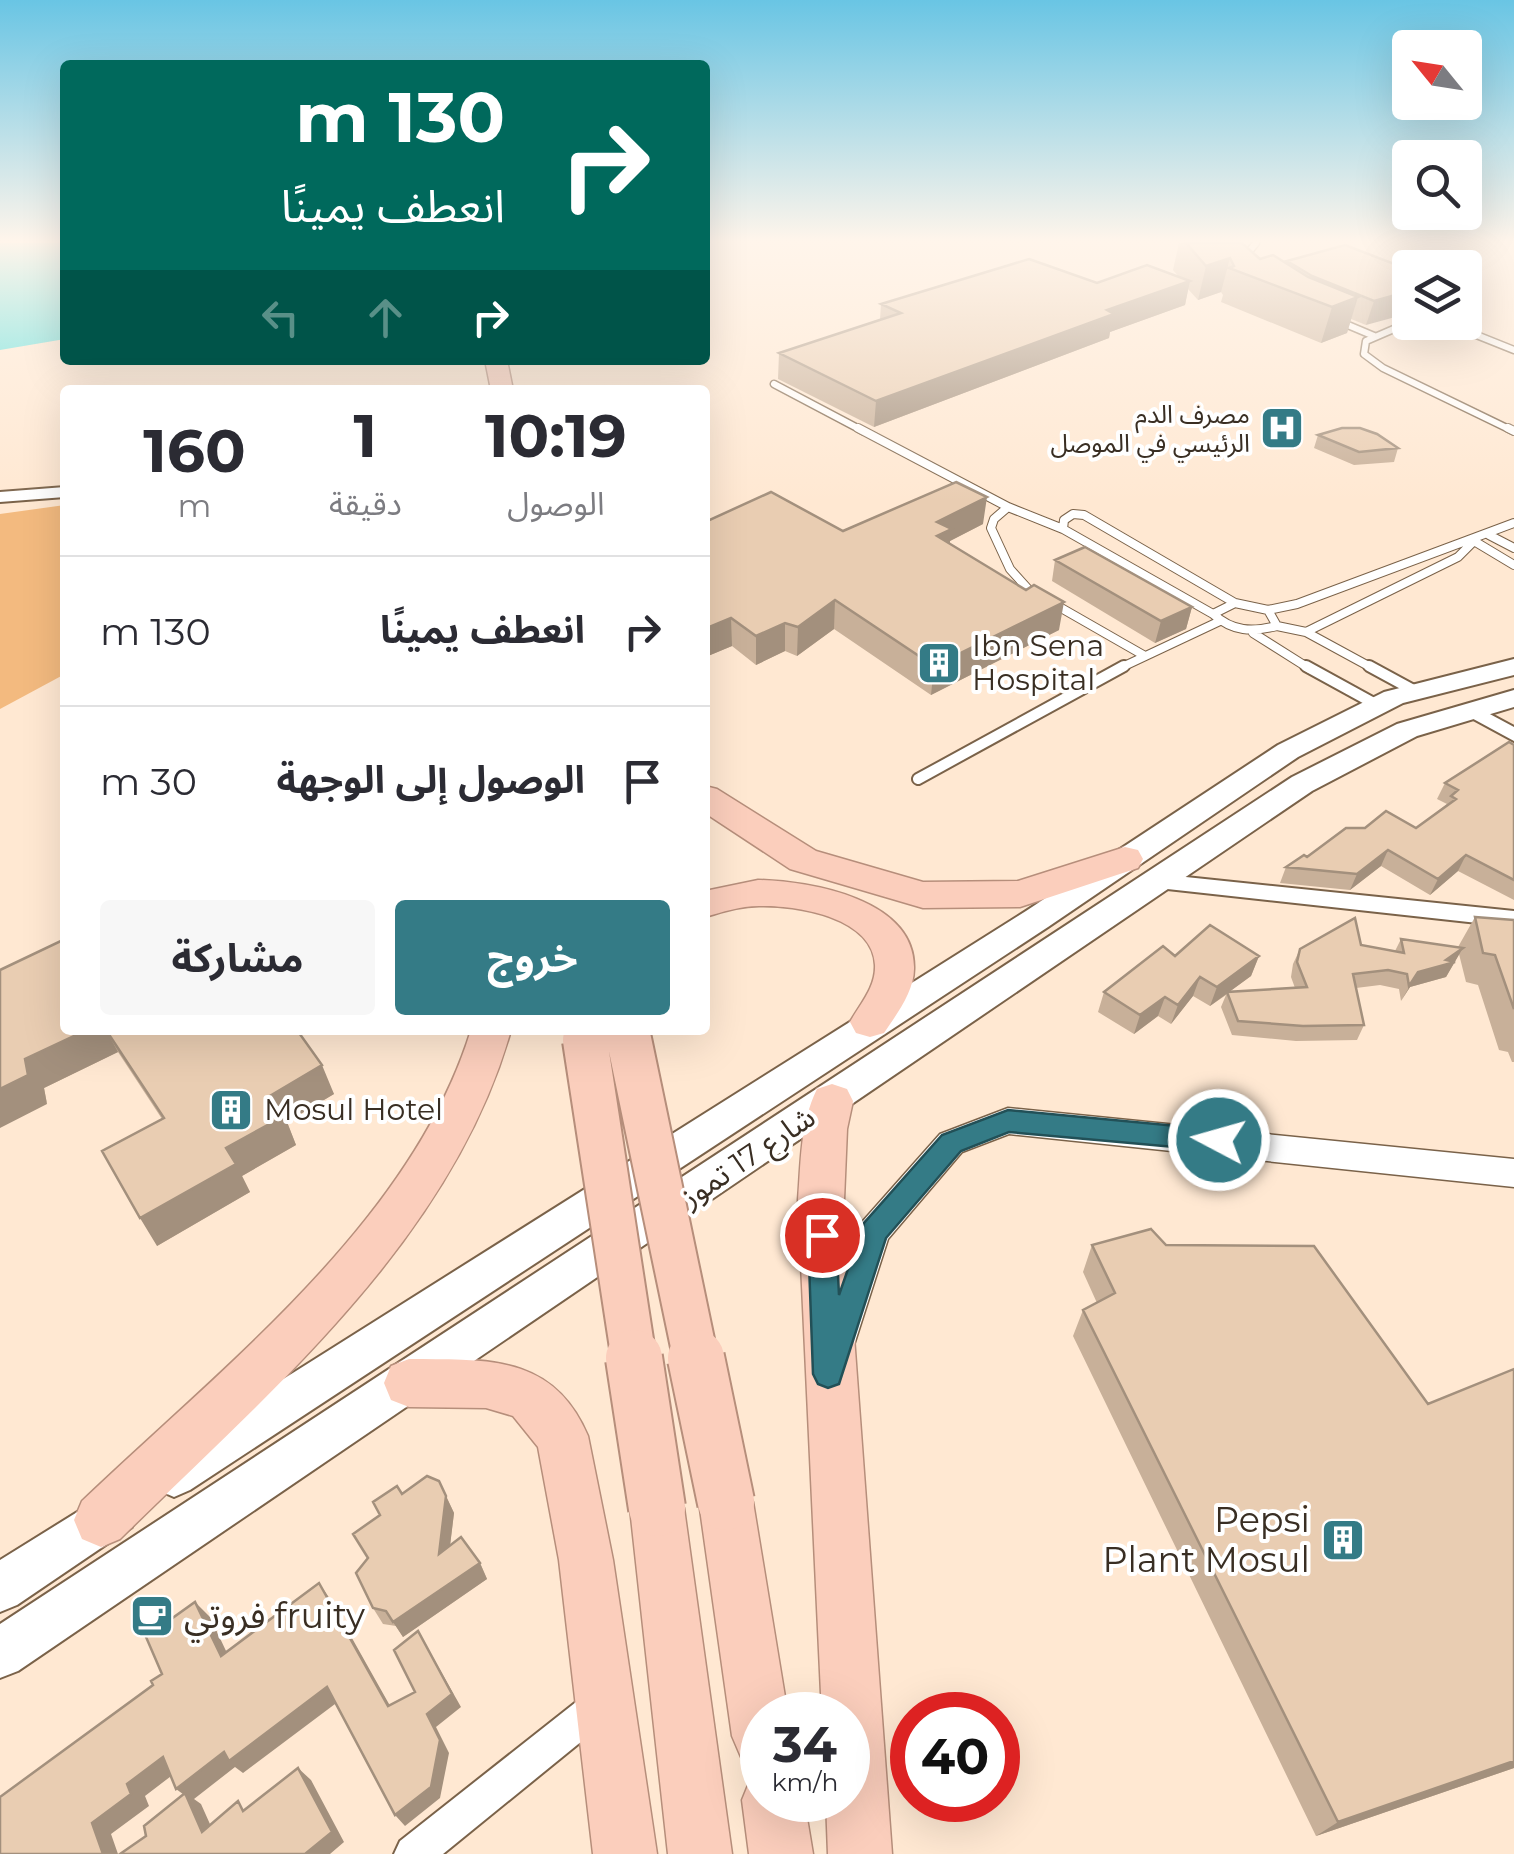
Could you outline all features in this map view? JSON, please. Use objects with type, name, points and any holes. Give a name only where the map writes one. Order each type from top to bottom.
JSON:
[{"type":"highway","points":[[710,800],[803,860],[923,895],[1020,894],[1125,859]]},
{"type":"highway","points":[[710,902],[729,896],[784,893],[808,897],[862,917],[887,940],[896,962],[892,986],[870,1022]]},
{"type":"highway","points":[[102,1520],[304,1322],[370,1244],[432,1158],[489,1035]]},
{"type":"highway","points":[[598,1035],[700,1854]]},
{"type":"highway","points":[[599,1035],[726,1502],[755,1692]]},
{"type":"highway","points":[[832,1101],[821,1200],[828,1374],[860,1854]]},
{"type":"highway","points":[[409,1383],[486,1384],[529,1396],[562,1436],[586,1560],[625,1854]]},
{"type":"highway","points":[[776,1822],[781,1854]]},
{"type":"main road","name":"شارع 17 تموز","points":[[0,1588],[870,1022],[1043,915],[1268,763],[1377,704],[1514,668]]},
{"type":"main road","name":"شارع 17 تموز","points":[[0,1653],[1302,784],[1407,730],[1514,698]]},
{"type":"main road","points":[[1268,763],[1302,784]]},
{"type":"street","points":[[0,497],[60,492]]},
{"type":"street","points":[[1474,711],[1514,736]]},
{"type":"street","points":[[1157,882],[1514,919]]},
{"type":"street","points":[[828,1374],[874,1232],[952,1143],[1008,1121],[1514,1172]]},
{"type":"street","points":[[413,1854],[605,1701]]},
{"type":"lane","points":[[1358,330],[1374,336]]},
{"type":"lane","points":[[1391,330],[1374,336],[1362,347],[1371,361],[1514,431]]},
{"type":"lane","points":[[1482,337],[1514,350]]},
{"type":"lane","points":[[774,384],[1008,508],[1063,528],[1217,618],[1252,632],[1264,644],[1377,704]]},
{"type":"lane","points":[[1008,508],[994,519],[991,528],[1010,569],[1028,589],[1144,656]]},
{"type":"lane","points":[[1063,528],[1064,520],[1073,514],[1084,515],[1234,603],[1268,610],[1298,604],[1443,546],[1474,542],[1514,523]]},
{"type":"lane","points":[[1489,535],[1514,548]]},
{"type":"lane","points":[[1474,542],[1514,564]]},
{"type":"lane","points":[[1306,632],[1466,553],[1474,542]]},
{"type":"lane","points":[[1386,569],[1408,581]]},
{"type":"lane","points":[[918,779],[1217,618],[1234,603]]},
{"type":"lane","points":[[1268,610],[1276,626]]},
{"type":"lane","points":[[1252,632],[1276,626],[1306,632],[1415,691]]},
{"type":"shaded area","points":[[60,506],[60,677],[0,709],[0,514]]},
{"type":"water","points":[[0,330],[60,330],[60,340],[0,350]]},
{"type":"building","points":[[851,330],[1072,330],[876,401],[779,353]]},
{"type":"building","points":[[1360,428],[1377,434],[1398,448],[1359,452],[1318,435]]},
{"type":"building","points":[[956,482],[987,497],[937,522],[952,529],[937,536],[1026,590],[1034,585],[1064,602],[934,666],[835,600],[798,627],[785,623],[756,636],[731,618],[710,627],[710,520],[771,492],[843,531]]},
{"type":"building","points":[[1085,547],[1192,607],[1161,621],[1055,560]]},
{"type":"building","points":[[1509,742],[1514,745],[1514,880],[1466,855],[1438,879],[1388,850],[1357,874],[1286,867],[1304,855],[1307,857],[1346,828],[1365,828],[1386,811],[1416,828],[1456,799],[1451,796],[1458,790],[1445,783]]},
{"type":"building","points":[[1475,917],[1514,920],[1514,1009],[1495,955],[1483,953]]},
{"type":"building","points":[[1355,918],[1361,945],[1404,953],[1401,939],[1463,948],[1446,960],[1455,962],[1418,972],[1409,986],[1407,974],[1388,970],[1353,974],[1364,1025],[1238,1021],[1227,992],[1307,987],[1297,962],[1300,949]]},
{"type":"building","points":[[1210,925],[1259,956],[1217,987],[1200,977],[1178,1005],[1165,997],[1140,1015],[1104,992],[1163,946],[1175,956]]},
{"type":"building","points":[[60,941],[60,1035],[76,1035],[25,1059],[28,1075],[0,1089],[0,970]]},
{"type":"building","points":[[109,1035],[301,1035],[322,1065],[270,1096],[284,1116],[226,1148],[236,1164],[140,1218],[102,1151],[164,1118]]},
{"type":"building","name":"Pepsi Plant Mosul","points":[[1151,1229],[1166,1245],[1314,1246],[1428,1404],[1514,1369],[1514,1761],[1338,1822],[1083,1310],[1115,1293],[1092,1245]]},
{"type":"building","points":[[427,1476],[439,1481],[446,1496],[439,1554],[461,1537],[480,1563],[393,1622],[386,1611],[373,1608],[356,1573],[368,1558],[353,1534],[380,1515],[373,1502],[397,1486],[402,1494]]},
{"type":"building","points":[[319,1583],[388,1706],[415,1692],[394,1650],[418,1631],[452,1694],[427,1714],[440,1740],[431,1787],[395,1815],[327,1687],[229,1761],[224,1752],[176,1789],[163,1757],[127,1784],[131,1794],[92,1823],[103,1854],[0,1854],[0,1797],[153,1685],[151,1681],[162,1674],[146,1637],[195,1602],[221,1656]]},
{"type":"building","points":[[298,1768],[332,1832],[305,1854],[120,1854],[146,1836],[144,1826],[185,1793],[202,1832],[238,1801],[243,1811]]},
{"type":"place","name":"مصرف الدم الرئيسي في الموصل","points":[[1282,428]]},
{"type":"place","name":"Ibn Sena Hospital","points":[[939,663]]},
{"type":"place","name":"Mosul Hotel","points":[[231,1110]]},
{"type":"place","name":"Pepsi Plant Mosul","points":[[1343,1540]]},
{"type":"place","name":"فروتي fruity","points":[[152,1616]]},
{"type":"route","points":[[822,1235],[828,1374],[874,1232],[952,1143],[1008,1121],[1219,1140]]}]
